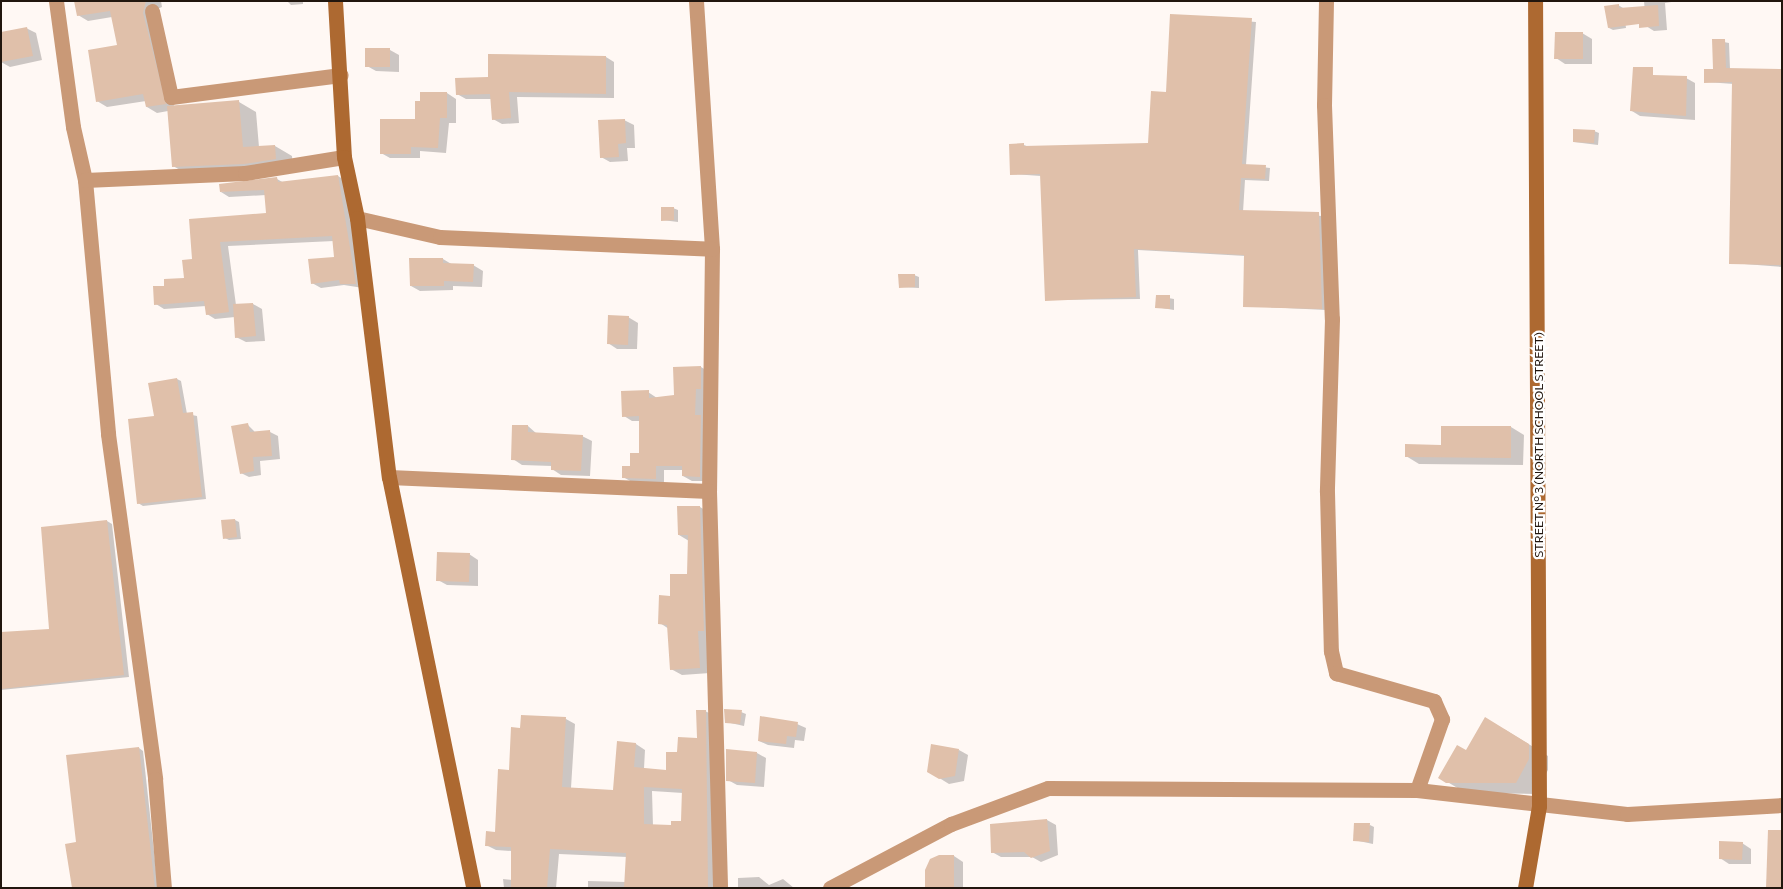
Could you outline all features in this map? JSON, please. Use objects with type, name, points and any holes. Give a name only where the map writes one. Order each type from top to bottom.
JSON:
[{"type":"street","points":[[56,1],[73,128],[85,180],[108,434],[155,779],[164,888]]},
{"type":"street","points":[[335,1],[341,75],[344,157],[357,218],[389,478],[472,888]]},
{"type":"street","points":[[696,1],[712,249],[709,491],[720,888]]},
{"type":"street","points":[[1326,1],[1324,106],[1332,319],[1327,492],[1330,651],[1336,673],[1434,701],[1442,719],[1416,790]]},
{"type":"street","name":"STREET N° 3 (NORTH SCHOOL STREET)","points":[[1525,888],[1539,806],[1534,1]]},
{"type":"street","points":[[152,11],[171,97],[341,75]]},
{"type":"street","points":[[85,180],[245,172],[344,157]]},
{"type":"street","points":[[357,218],[440,237],[712,249]]},
{"type":"street","points":[[389,478],[709,491]]},
{"type":"street","points":[[830,888],[951,824],[1048,788],[1416,790],[1539,806],[1627,814],[1782,805]]},
{"type":"building","points":[[74,1],[146,1],[143,13],[166,104],[146,107],[143,94],[96,102],[88,50],[117,45],[110,11],[77,16]]},
{"type":"building","points":[[1619,4],[1619,8],[1658,5],[1659,26],[1639,28],[1639,24],[1608,28],[1604,6]]},
{"type":"building","points":[[1170,14],[1252,18],[1242,164],[1266,165],[1265,179],[1241,178],[1239,210],[1319,212],[1322,309],[1243,307],[1244,255],[1134,249],[1136,297],[1045,301],[1040,174],[1010,175],[1009,144],[1024,143],[1024,146],[1148,143],[1151,91],[1166,92]]},
{"type":"building","points":[[27,27],[33,56],[1,62],[1,32]]},
{"type":"building","points":[[1555,32],[1583,32],[1583,59],[1554,59]]},
{"type":"building","points":[[1712,39],[1725,39],[1726,68],[1782,69],[1782,265],[1729,264],[1732,82],[1704,83],[1704,69],[1713,69]]},
{"type":"building","points":[[365,48],[390,48],[390,67],[365,67]]},
{"type":"building","points":[[488,54],[606,56],[606,94],[509,92],[511,118],[492,120],[490,94],[456,95],[455,78],[488,77]]},
{"type":"building","points":[[1633,67],[1653,67],[1653,75],[1687,76],[1686,116],[1630,111]]},
{"type":"building","points":[[420,92],[447,92],[447,118],[440,118],[438,148],[411,147],[411,154],[380,154],[380,119],[415,119],[415,101],[420,101]]},
{"type":"building","points":[[239,100],[243,147],[275,145],[276,159],[244,164],[172,167],[167,106]]},
{"type":"building","points":[[625,119],[626,143],[618,144],[619,157],[600,158],[598,120]]},
{"type":"building","points":[[1573,129],[1595,130],[1594,143],[1573,142]]},
{"type":"building","points":[[338,175],[356,284],[340,284],[339,280],[311,284],[308,259],[334,257],[332,236],[220,242],[229,312],[206,315],[204,301],[154,305],[153,286],[164,286],[164,279],[184,278],[182,260],[192,259],[189,219],[266,213],[264,190],[220,192],[219,184],[277,177],[278,182]]},
{"type":"building","points":[[661,207],[674,207],[674,220],[661,221]]},
{"type":"building","points":[[409,258],[443,258],[443,263],[474,264],[473,282],[444,281],[444,286],[410,286]]},
{"type":"building","points":[[898,274],[915,274],[915,287],[899,288]]},
{"type":"building","points":[[1156,295],[1170,295],[1170,309],[1155,308]]},
{"type":"building","points":[[253,303],[256,336],[235,338],[233,304]]},
{"type":"building","points":[[608,315],[629,316],[628,345],[607,344]]},
{"type":"building","points":[[701,366],[701,389],[696,389],[695,415],[701,415],[700,477],[682,476],[682,466],[656,466],[656,479],[622,478],[622,466],[630,466],[630,453],[639,453],[639,416],[622,417],[621,391],[649,390],[649,398],[674,395],[673,367]]},
{"type":"building","points":[[177,378],[183,413],[193,412],[202,497],[137,504],[128,419],[154,416],[148,383]]},
{"type":"building","points":[[248,423],[250,432],[270,430],[272,456],[253,457],[254,471],[240,474],[231,426]]},
{"type":"building","points":[[512,425],[528,425],[528,432],[583,435],[581,471],[551,470],[551,462],[511,460]]},
{"type":"building","points":[[1441,426],[1511,426],[1511,458],[1405,457],[1405,444],[1441,445]]},
{"type":"building","points":[[677,506],[700,506],[704,631],[698,631],[700,668],[670,670],[667,625],[658,624],[659,595],[670,596],[670,574],[687,574],[688,535],[678,535]]},
{"type":"building","points":[[235,519],[237,537],[223,539],[221,520]]},
{"type":"building","points":[[107,520],[124,675],[1,689],[1,632],[49,629],[41,527]]},
{"type":"building","points":[[437,552],[470,553],[469,582],[436,581]]},
{"type":"building","points":[[724,709],[742,710],[740,724],[725,723]]},
{"type":"building","points":[[696,710],[706,710],[708,888],[624,888],[626,853],[550,849],[547,888],[511,888],[511,847],[485,846],[486,831],[495,832],[498,769],[509,770],[511,727],[520,728],[521,715],[566,717],[562,787],[613,790],[617,741],[636,743],[634,767],[666,770],[666,752],[677,752],[678,737],[697,738]],"holes":[[[644,787],[682,789],[681,821],[671,821],[671,825],[644,824]]]},
{"type":"building","points":[[760,716],[798,722],[796,737],[787,736],[786,744],[758,741]]},
{"type":"building","points":[[1485,717],[1529,744],[1529,759],[1516,783],[1446,783],[1438,778],[1457,745],[1466,750]]},
{"type":"building","points":[[931,744],[959,749],[955,776],[939,779],[927,772]]},
{"type":"building","points":[[139,747],[155,888],[72,888],[65,844],[76,842],[66,755]]},
{"type":"building","points":[[726,749],[757,752],[755,783],[726,781]]},
{"type":"building","points":[[1047,819],[1050,851],[1031,858],[1024,852],[991,853],[990,824]]},
{"type":"building","points":[[1354,823],[1370,823],[1369,842],[1353,841]]},
{"type":"building","points":[[1768,830],[1782,830],[1781,888],[1766,888]]},
{"type":"building","points":[[1719,841],[1743,842],[1742,860],[1719,859]]},
{"type":"building","points":[[939,855],[954,855],[954,888],[925,888],[925,870],[930,859]]}]
